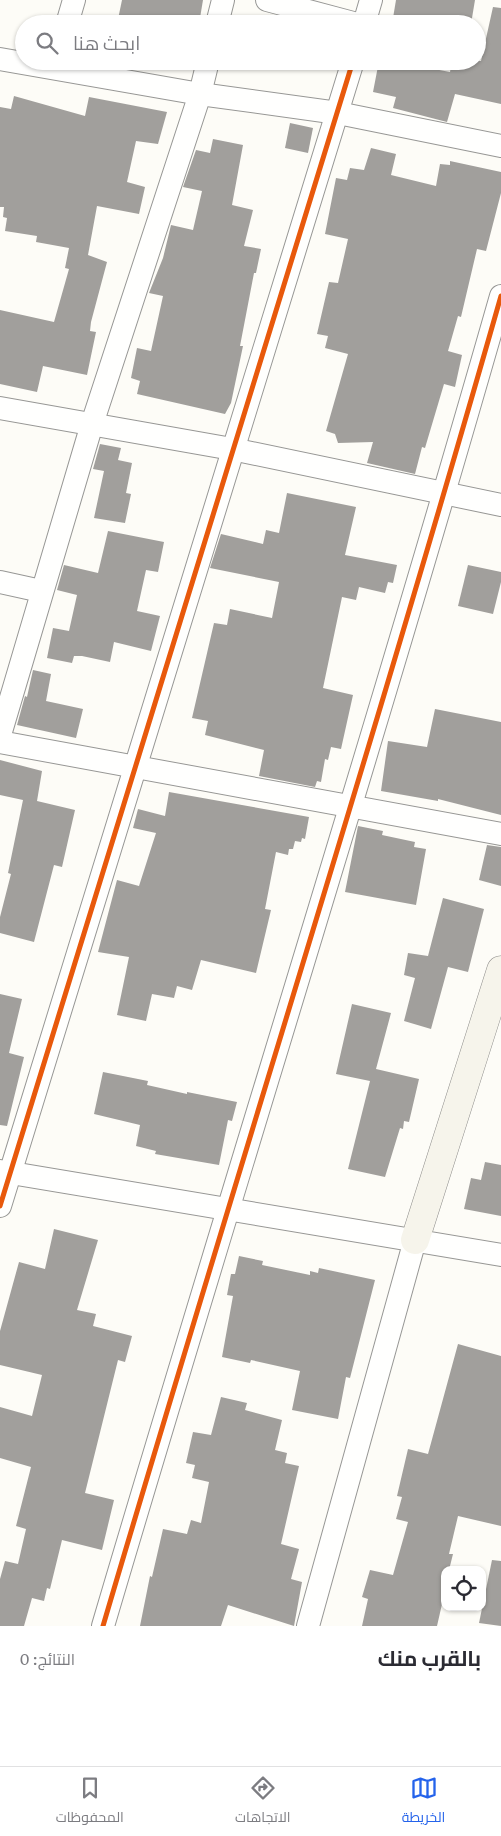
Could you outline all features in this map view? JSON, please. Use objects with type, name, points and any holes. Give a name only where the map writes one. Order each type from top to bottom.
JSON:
[{"type":"street","points":[[70,15],[74,0]]},
{"type":"street","points":[[219,15],[223,0]]},
{"type":"street","points":[[267,0],[323,15]]},
{"type":"street","points":[[367,15],[371,0]]},
{"type":"street","points":[[0,59],[15,61]]},
{"type":"street","points":[[80,70],[200,94],[338,112],[501,146]]},
{"type":"street","points":[[0,735],[92,424],[200,94],[206,70]]},
{"type":"street","points":[[0,1206],[5,1171],[136,768],[232,449],[350,70]]},
{"type":"street","points":[[103,1626],[226,1210],[444,494],[501,296]]},
{"type":"street","points":[[0,408],[232,449],[501,505]]},
{"type":"street","points":[[0,582],[42,591]]},
{"type":"street","points":[[0,742],[501,834]]},
{"type":"street","points":[[308,1626],[415,1240],[501,970]]},
{"type":"street","points":[[5,1171],[226,1210],[501,1255]]},
{"type":"building","points":[[122,0],[203,0],[200,15],[119,15]]},
{"type":"building","points":[[396,0],[475,0],[472,15],[394,15]]},
{"type":"building","points":[[493,7],[501,8],[501,104],[455,94],[447,122],[393,108],[396,97],[373,92],[377,70],[439,70],[450,72],[450,70],[486,70],[486,38]]},
{"type":"building","points":[[14,96],[85,116],[89,97],[167,112],[158,144],[136,141],[127,182],[145,187],[139,214],[97,206],[88,255],[107,262],[91,322],[90,331],[96,332],[87,375],[43,366],[37,392],[0,384],[0,310],[54,322],[69,269],[65,268],[69,248],[36,242],[37,236],[5,231],[7,218],[3,217],[4,207],[0,207],[0,107],[11,109]]},
{"type":"building","points":[[290,123],[313,128],[308,153],[285,148]]},
{"type":"building","points":[[213,139],[243,145],[232,205],[253,210],[244,246],[261,249],[256,273],[254,273],[240,346],[243,346],[231,403],[225,414],[137,394],[140,381],[131,378],[137,348],[151,351],[163,296],[149,293],[163,258],[171,225],[193,230],[202,191],[183,187],[196,150],[210,153]]},
{"type":"building","points":[[371,148],[396,154],[391,175],[436,186],[440,164],[450,165],[450,161],[501,172],[501,193],[486,251],[477,249],[461,317],[458,316],[448,351],[462,355],[455,387],[444,384],[425,448],[422,447],[415,474],[367,463],[373,442],[338,443],[335,434],[326,431],[348,354],[325,348],[328,336],[317,334],[329,282],[338,283],[348,239],[325,234],[336,178],[347,180],[350,168],[364,170]]},
{"type":"building","points":[[100,444],[121,448],[118,460],[132,463],[126,493],[131,494],[125,523],[94,518],[104,471],[93,469]]},
{"type":"building","points":[[287,493],[356,507],[345,555],[397,565],[393,583],[388,582],[385,593],[359,587],[356,600],[342,597],[323,688],[353,695],[341,749],[331,747],[328,760],[325,759],[321,782],[317,781],[315,787],[259,776],[264,750],[205,735],[208,721],[192,718],[214,623],[227,625],[230,609],[272,618],[279,582],[210,568],[221,534],[263,544],[266,530],[279,533]]},
{"type":"building","points":[[108,531],[164,542],[158,572],[146,570],[137,611],[160,616],[151,651],[114,642],[110,662],[82,656],[74,656],[72,663],[47,658],[53,628],[69,631],[77,595],[57,590],[64,565],[98,573]]},
{"type":"building","points":[[468,565],[501,572],[501,582],[493,614],[458,606]]},
{"type":"building","points":[[33,670],[51,674],[46,701],[83,709],[76,738],[17,725],[25,696],[27,697]]},
{"type":"building","points":[[435,709],[501,722],[501,815],[438,799],[438,801],[381,791],[388,741],[427,747]]},
{"type":"building","points":[[0,760],[42,771],[37,801],[75,810],[62,867],[54,865],[34,942],[0,933],[0,917],[11,874],[8,873],[23,800],[0,795]]},
{"type":"building","points":[[169,792],[309,817],[305,839],[302,838],[301,842],[295,841],[293,849],[289,849],[288,855],[276,852],[265,909],[271,910],[256,973],[201,960],[192,990],[177,986],[174,998],[152,994],[146,1021],[117,1015],[129,957],[98,952],[117,880],[139,886],[156,833],[133,828],[138,809],[165,816]]},
{"type":"building","points":[[358,826],[383,831],[382,835],[415,842],[414,847],[426,849],[416,905],[345,892]]},
{"type":"building","points":[[487,845],[501,847],[501,886],[479,880]]},
{"type":"building","points":[[443,898],[484,909],[468,972],[448,967],[431,1029],[404,1021],[415,978],[404,975],[408,953],[428,956]]},
{"type":"building","points":[[0,994],[22,999],[9,1053],[24,1057],[7,1126],[0,1125]]},
{"type":"building","points":[[352,1004],[391,1013],[376,1069],[419,1079],[409,1122],[404,1121],[403,1129],[400,1128],[385,1177],[348,1169],[370,1081],[336,1074]]},
{"type":"building","points":[[103,1072],[148,1081],[147,1085],[187,1094],[187,1092],[237,1102],[232,1121],[228,1120],[219,1165],[155,1154],[156,1151],[136,1146],[140,1125],[94,1114]]},
{"type":"building","points":[[485,1162],[501,1165],[501,1216],[464,1209],[471,1178],[481,1180]]},
{"type":"building","points":[[54,1229],[98,1240],[77,1310],[96,1314],[93,1326],[132,1336],[125,1362],[118,1360],[85,1493],[114,1500],[102,1550],[62,1540],[50,1589],[47,1588],[44,1601],[32,1598],[24,1626],[0,1626],[0,1579],[5,1561],[18,1564],[26,1529],[16,1526],[31,1467],[0,1458],[0,1407],[32,1416],[42,1375],[0,1365],[0,1331],[19,1262],[45,1269]]},
{"type":"building","points":[[239,1256],[263,1261],[262,1265],[310,1275],[310,1271],[318,1273],[319,1268],[375,1280],[350,1378],[346,1377],[338,1419],[292,1410],[300,1371],[251,1360],[250,1363],[222,1357],[233,1296],[227,1295],[231,1274],[235,1274]]},
{"type":"building","points":[[458,1344],[501,1356],[501,1526],[458,1516],[449,1554],[453,1554],[450,1566],[441,1566],[441,1608],[437,1626],[362,1626],[368,1599],[362,1597],[370,1570],[393,1575],[408,1522],[396,1519],[402,1497],[397,1496],[408,1449],[428,1454]]},
{"type":"building","points":[[221,1397],[247,1403],[245,1410],[282,1420],[275,1450],[287,1453],[285,1463],[299,1466],[281,1544],[299,1549],[291,1579],[302,1582],[294,1626],[228,1605],[221,1626],[140,1626],[150,1576],[152,1577],[163,1529],[187,1534],[191,1520],[201,1523],[209,1482],[192,1478],[195,1465],[186,1463],[193,1432],[211,1435]]},
{"type":"building","points":[[492,1560],[501,1561],[501,1626],[479,1623],[481,1611],[486,1611],[486,1589]]},
{"type":"cycle path","points":[[0,1206],[350,70]]},
{"type":"cycle path","points":[[103,1626],[404,629],[501,296]]}]
